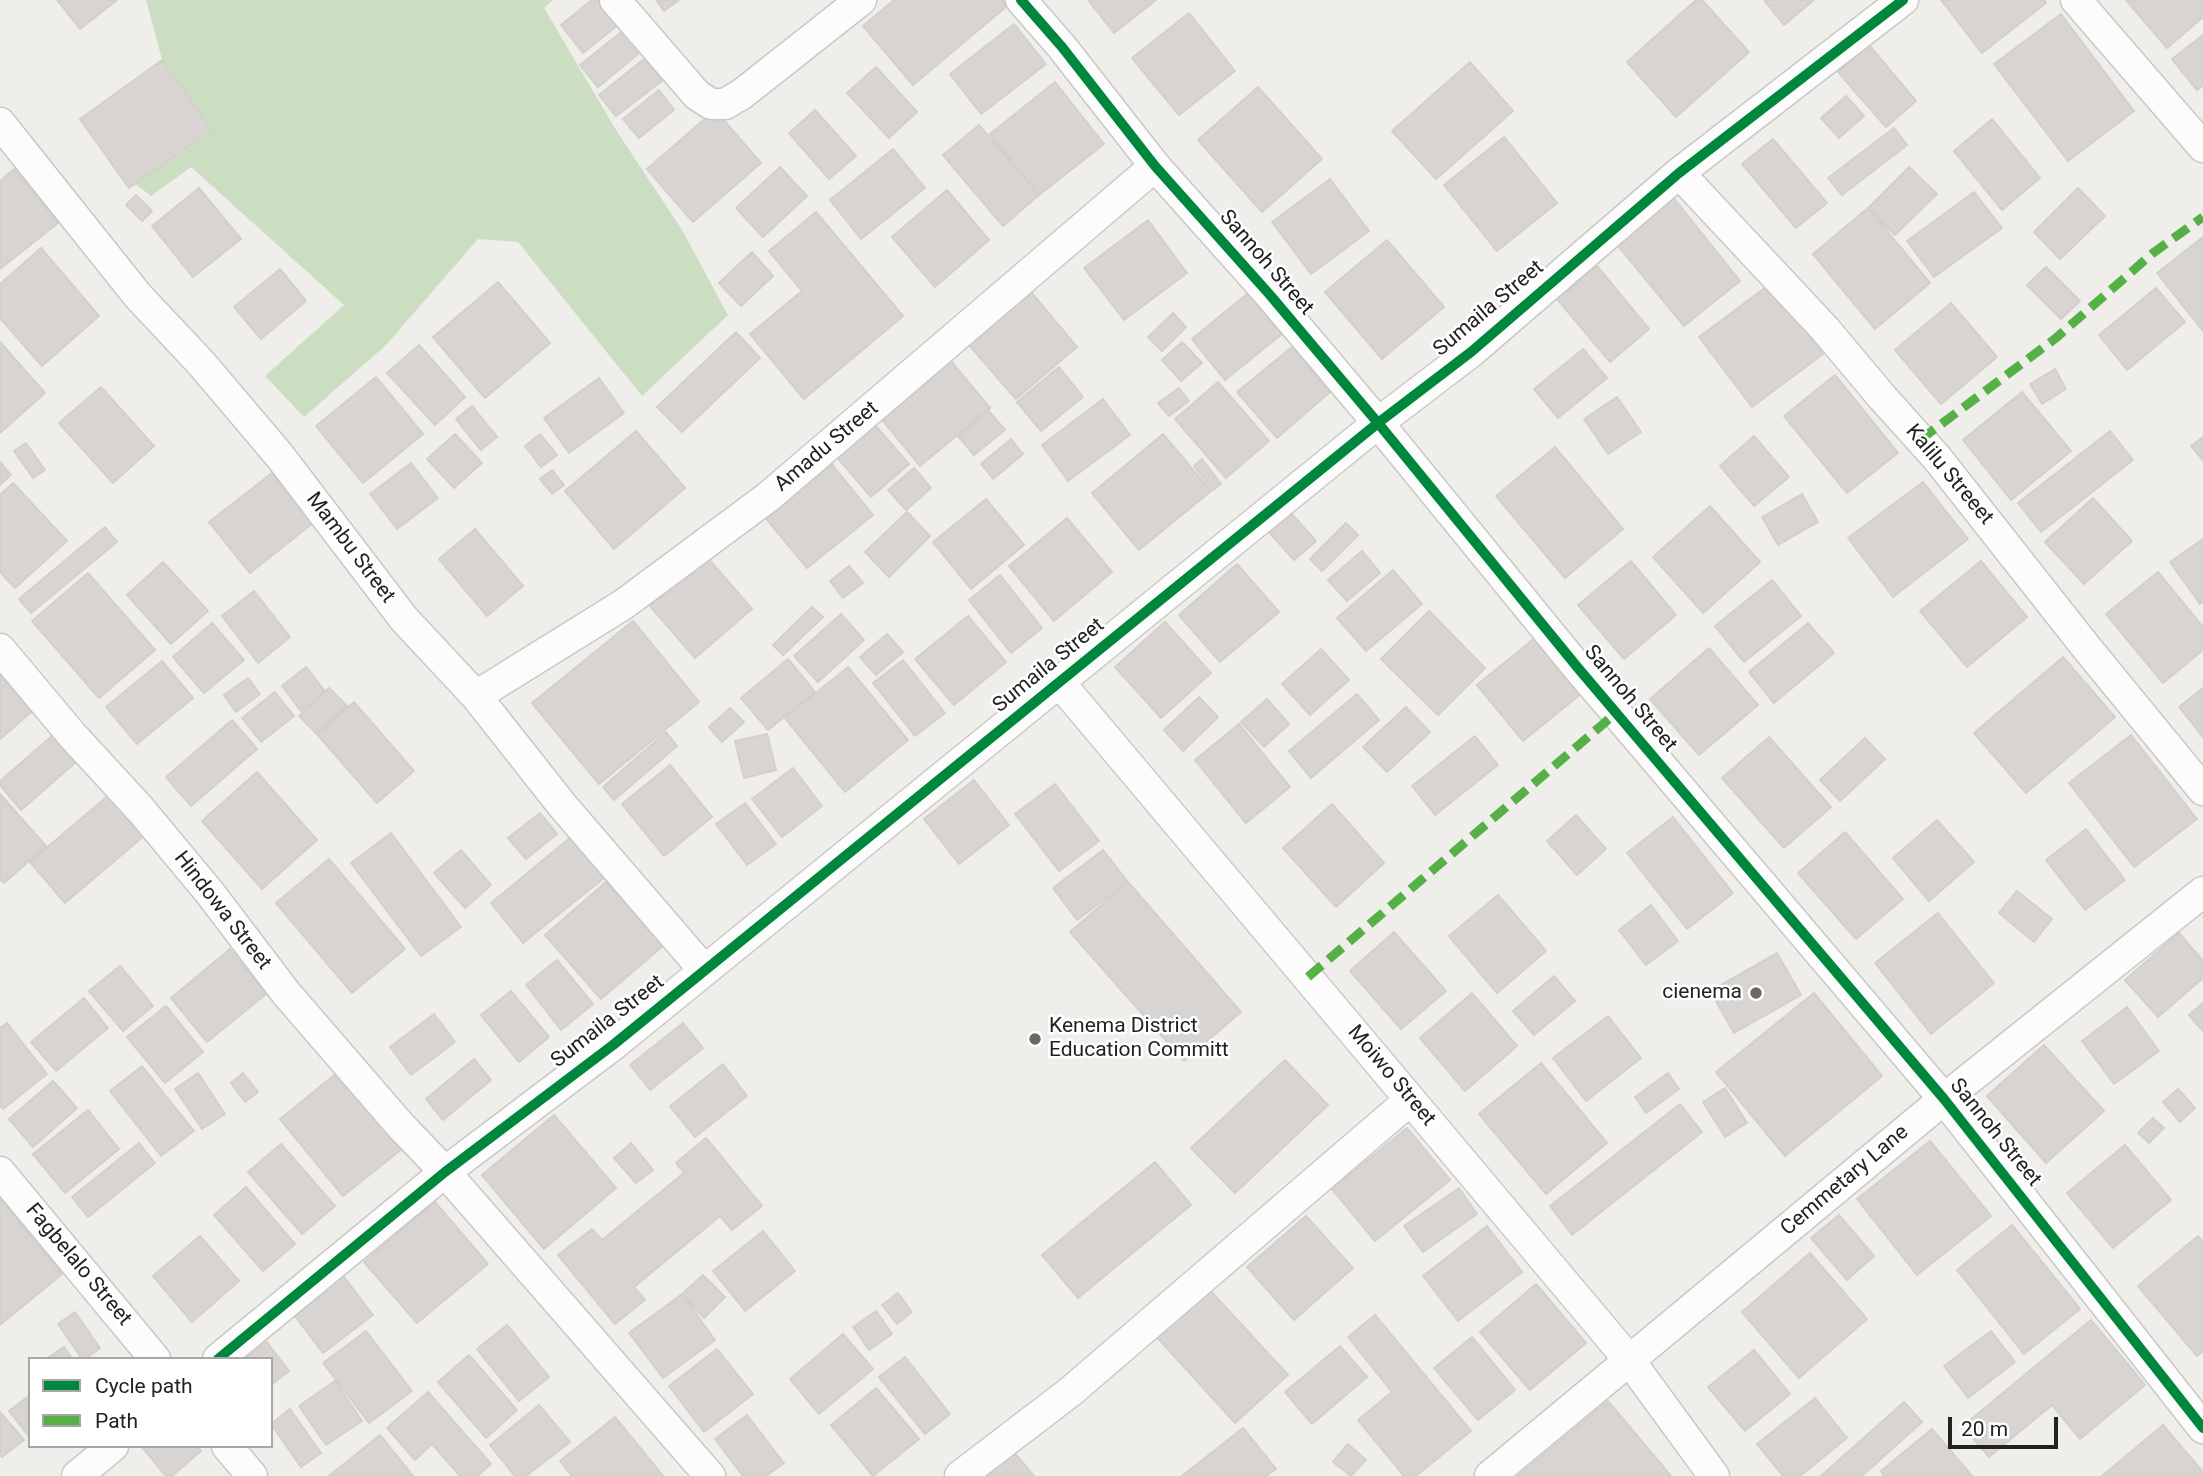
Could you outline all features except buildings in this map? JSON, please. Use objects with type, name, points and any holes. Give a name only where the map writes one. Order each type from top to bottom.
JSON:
[{"type":"street","points":[[615,0],[696,95],[711,104],[724,104],[742,94],[861,0]]},
{"type":"street","name":"Sannoh Street","points":[[1021,0],[1062,47],[1154,166],[1270,295],[1578,668],[1944,1099],[2203,1428]]},
{"type":"street","name":"Sumaila Street","points":[[220,1357],[445,1172],[612,1045],[1378,423],[1471,352],[1679,173],[1903,0]]},
{"type":"street","points":[[2076,0],[2203,147]]},
{"type":"street","name":"Mambu Street","points":[[0,123],[138,296],[201,363],[279,455],[404,619],[476,696],[562,805],[704,970]]},
{"type":"street","name":"Amadu Street","points":[[476,696],[624,604],[768,497],[1154,166]]},
{"type":"street","name":"Kalilu Streeet","points":[[1679,173],[1825,329],[1937,458],[2203,790]]},
{"type":"street","name":"Hindowa Street","points":[[0,649],[210,893],[286,993],[710,1476]]},
{"type":"street","name":"Moiwo Street","points":[[1059,682],[1630,1361],[1714,1476]]},
{"type":"street","name":"Cemmetary Lane","points":[[1490,1476],[1944,1099],[2203,892]]},
{"type":"street","points":[[960,1476],[1070,1392],[1410,1100]]},
{"type":"street","name":"Fagbelalo Street","points":[[0,1172],[153,1357]]},
{"type":"street","points":[[77,1476],[111,1448]]},
{"type":"street","points":[[229,1448],[252,1476]]},
{"type":"green space","points":[[146,0],[553,0],[544,8],[616,130],[682,230],[728,315],[642,396],[518,242],[478,239],[386,345],[304,417],[265,376],[344,305],[191,167],[151,196],[112,166],[166,74]]},
{"type":"marked path","points":[[1920,440],[2056,338],[2153,253],[2203,217]]},
{"type":"marked path","points":[[1308,977],[1616,713]]},
{"type":"cycle path","points":[[1021,0],[1062,47],[1155,166],[1270,295],[1578,668],[1944,1099],[2203,1428]]},
{"type":"cycle path","points":[[220,1357],[445,1172],[613,1045],[1378,423],[1471,352],[1679,173],[1903,0]]},
{"type":"place","name":"cienema","points":[[1756,993]]},
{"type":"place","name":"Kenema District Education Committ","points":[[1035,1039]]}]
